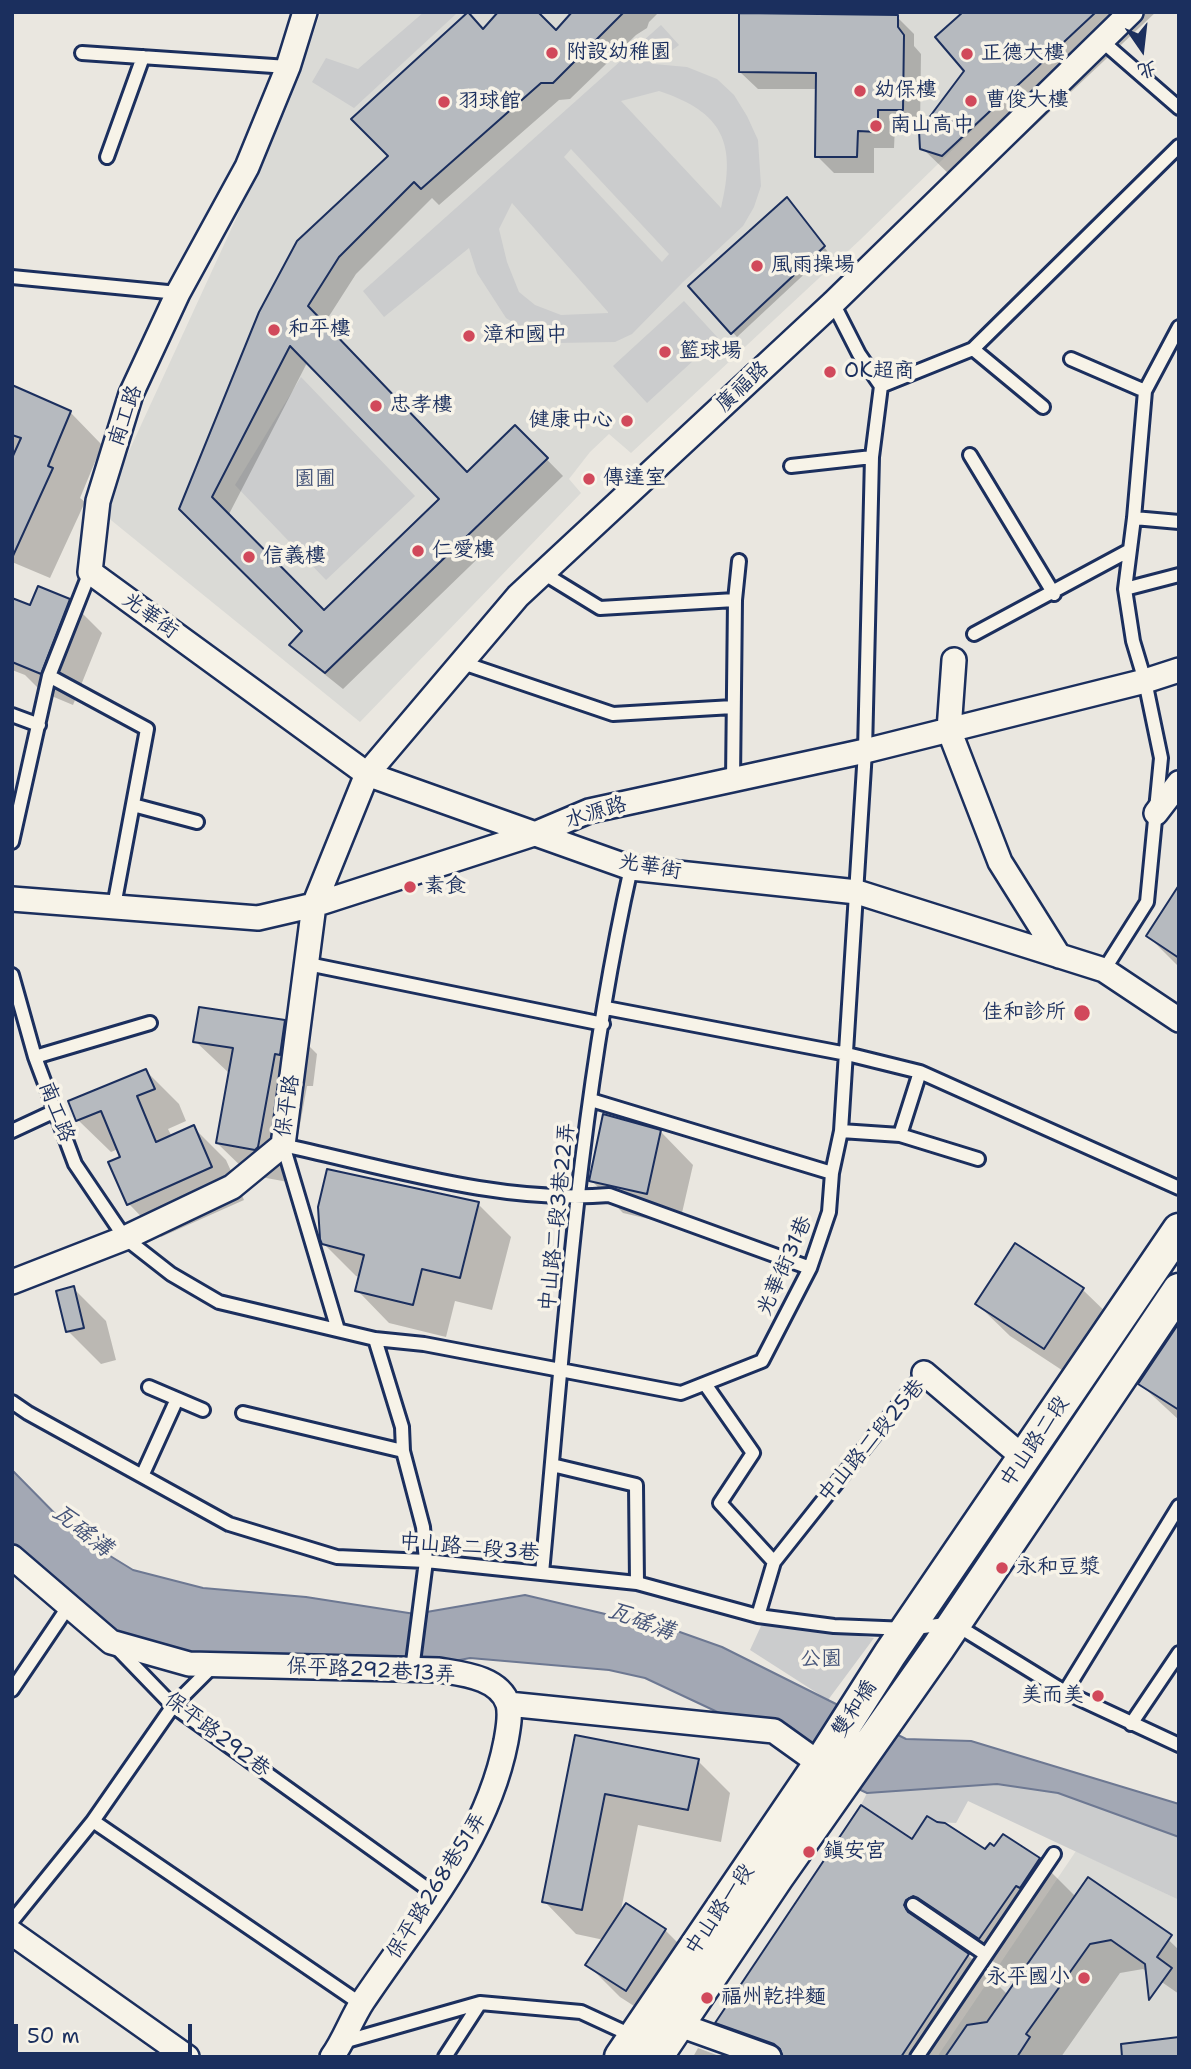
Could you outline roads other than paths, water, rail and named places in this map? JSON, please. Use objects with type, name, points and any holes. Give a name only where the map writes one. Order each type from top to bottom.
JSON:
[{"type":"street","name":"南工路","points":[[90,572],[98,501],[131,394],[178,293],[247,167],[288,66],[305,12]]},
{"type":"street","name":"廣福路","points":[[367,774],[518,596],[834,303],[1131,12]]},
{"type":"street","name":"光華街","points":[[90,572],[367,774],[631,867],[857,892],[1104,970],[1179,1020]]},
{"type":"street","points":[[954,660],[949,730],[1000,862],[1059,956]]},
{"type":"street","name":"水源路","points":[[12,899],[258,918],[314,905],[537,833],[589,811],[865,751],[1145,681],[1179,670]]},
{"type":"street","name":"保平路","points":[[12,1282],[125,1238],[232,1187],[283,1145],[314,905],[367,774]]},
{"type":"street","points":[[1156,813],[1179,783]]},
{"type":"street","name":"中山路二段","points":[[899,1642],[1179,1230]]},
{"type":"street","name":"中山路二段","points":[[915,1678],[1179,1290]]},
{"type":"street","name":"中山路二段25巷","points":[[924,1373],[1024,1458]]},
{"type":"street","name":"保平路292巷","points":[[12,1557],[111,1642]]},
{"type":"street","name":"保平路292巷13弄","points":[[111,1642],[189,1664],[439,1670],[488,1682],[508,1704]]},
{"type":"street","name":"雙和橋","points":[[820,1764],[899,1642]]},
{"type":"street","name":"雙和橋","points":[[847,1780],[915,1678]]},
{"type":"street","points":[[508,1704],[774,1731],[820,1764]]},
{"type":"street","name":"保平路268巷51弄","points":[[338,2049],[361,2004],[436,1895],[483,1817],[496,1782],[509,1722],[508,1704]]},
{"type":"street","name":"中山路一段","points":[[637,2050],[820,1764]]},
{"type":"street","name":"中山路一段","points":[[637,2050],[677,2024],[847,1780]]},
{"type":"street","points":[[12,1933],[187,2057]]},
{"type":"street","points":[[677,2024],[769,2057]]},
{"type":"lane","points":[[1102,41],[1179,108]]},
{"type":"lane","points":[[82,52],[288,66]]},
{"type":"lane","points":[[107,157],[143,57]]},
{"type":"lane","points":[[834,303],[859,354],[881,386],[973,349],[1179,146]]},
{"type":"lane","points":[[12,277],[178,293]]},
{"type":"lane","points":[[1104,970],[1147,902],[1161,758],[1145,681],[1133,641],[1125,590],[1145,391],[1179,327]]},
{"type":"lane","points":[[973,349],[1042,407]]},
{"type":"lane","points":[[1071,359],[1145,391]]},
{"type":"lane","name":"光華街31巷","points":[[338,1330],[375,1339],[424,1344],[681,1393],[762,1361],[810,1268],[829,1212],[832,1173],[841,1131],[865,751],[872,457],[881,386]]},
{"type":"lane","points":[[970,455],[1054,592]]},
{"type":"lane","points":[[792,466],[872,457]]},
{"type":"lane","points":[[1134,518],[1179,522]]},
{"type":"lane","points":[[974,634],[1130,551]]},
{"type":"lane","points":[[733,780],[735,600],[739,561]]},
{"type":"lane","name":"南工路","points":[[12,842],[50,676],[90,572]]},
{"type":"lane","points":[[543,573],[600,608],[735,600]]},
{"type":"lane","points":[[1125,590],[1179,575]]},
{"type":"lane","points":[[460,662],[613,714],[733,707]]},
{"type":"lane","points":[[50,676],[148,729],[114,906]]},
{"type":"lane","points":[[12,715],[39,725]]},
{"type":"lane","points":[[133,805],[197,822]]},
{"type":"lane","name":"中山路二段3巷22弄","points":[[542,1573],[590,1100],[631,867]]},
{"type":"lane","points":[[308,964],[603,1024]]},
{"type":"lane","name":"南工路","points":[[12,975],[35,1058],[75,1164],[125,1238],[171,1274],[219,1302],[338,1330]]},
{"type":"lane","points":[[606,1008],[846,1054],[920,1072],[1179,1188]]},
{"type":"lane","points":[[35,1058],[150,1023]]},
{"type":"lane","points":[[900,1135],[920,1072]]},
{"type":"lane","points":[[590,1100],[832,1173]]},
{"type":"lane","points":[[12,1131],[55,1111]]},
{"type":"lane","points":[[841,1131],[900,1135],[978,1159]]},
{"type":"lane","points":[[338,1330],[283,1145],[488,1190],[578,1198],[609,1195],[810,1268]]},
{"type":"lane","points":[[375,1339],[402,1427],[403,1451],[423,1527],[426,1561],[412,1670]]},
{"type":"lane","name":"中山路二段25巷","points":[[758,1616],[774,1562],[924,1373]]},
{"type":"lane","points":[[705,1384],[753,1453],[720,1503],[774,1562]]},
{"type":"lane","points":[[149,1387],[202,1410]]},
{"type":"lane","points":[[142,1476],[177,1399]]},
{"type":"lane","name":"中山路二段3巷","points":[[12,1402],[229,1524],[337,1557],[426,1561],[636,1583],[758,1616],[834,1626],[899,1642],[953,1623]]},
{"type":"lane","points":[[243,1413],[403,1451]]},
{"type":"lane","points":[[552,1465],[636,1485],[636,1583]]},
{"type":"lane","points":[[1065,1692],[1179,1506]]},
{"type":"lane","points":[[12,1690],[68,1607]]},
{"type":"lane","points":[[953,1623],[1065,1692],[1179,1745]]},
{"type":"lane","name":"保平路292巷","points":[[111,1642],[173,1706],[436,1895]]},
{"type":"lane","points":[[1131,1724],[1179,1653]]},
{"type":"lane","points":[[12,1921],[93,1821],[173,1706],[214,1665]]},
{"type":"lane","points":[[93,1821],[361,2004]]},
{"type":"lane","points":[[917,2057],[1054,1854]]},
{"type":"lane","points":[[913,1905],[985,1954]]},
{"type":"lane","points":[[445,2057],[480,2003]]},
{"type":"lane","points":[[338,2049],[480,2003],[581,2012],[637,2050]]},
{"type":"place","name":"附設幼稚園","points":[[552,53]]},
{"type":"place","name":"正德大樓","points":[[967,54]]},
{"type":"place","name":"幼保樓","points":[[860,91]]},
{"type":"place","name":"曹俊大樓","points":[[971,101]]},
{"type":"place","name":"羽球館","points":[[444,102]]},
{"type":"place","name":"南山高中","points":[[876,126]]},
{"type":"place","name":"風雨操場","points":[[757,266]]},
{"type":"place","name":"和平樓","points":[[274,330]]},
{"type":"place","name":"漳和國中","points":[[469,336]]},
{"type":"place","name":"籃球場","points":[[665,352]]},
{"type":"place","name":"OK超商","points":[[830,372]]},
{"type":"place","name":"忠孝樓","points":[[376,406]]},
{"type":"place","name":"健康中心","points":[[627,421]]},
{"type":"place","name":"傳達室","points":[[589,479]]},
{"type":"place","name":"仁愛樓","points":[[418,551]]},
{"type":"place","name":"信義樓","points":[[249,557]]},
{"type":"place","name":"素食","points":[[410,887]]},
{"type":"place","name":"佳和診所","points":[[1082,1013]]},
{"type":"place","name":"永和豆漿","points":[[1002,1568]]},
{"type":"place","name":"美而美","points":[[1098,1696]]},
{"type":"place","name":"鎮安宮","points":[[809,1852]]},
{"type":"place","name":"永平國小","points":[[1084,1978]]},
{"type":"place","name":"福州乾拌麵","points":[[707,1998]]},
{"type":"park label","name":"園圃","points":[[315,480]]},
{"type":"park label","name":"公園","points":[[821,1660]]},
{"type":"water label","name":"瓦磘溝","points":[[82,1531]]},
{"type":"water label","name":"瓦磘溝","points":[[641,1622]]}]
